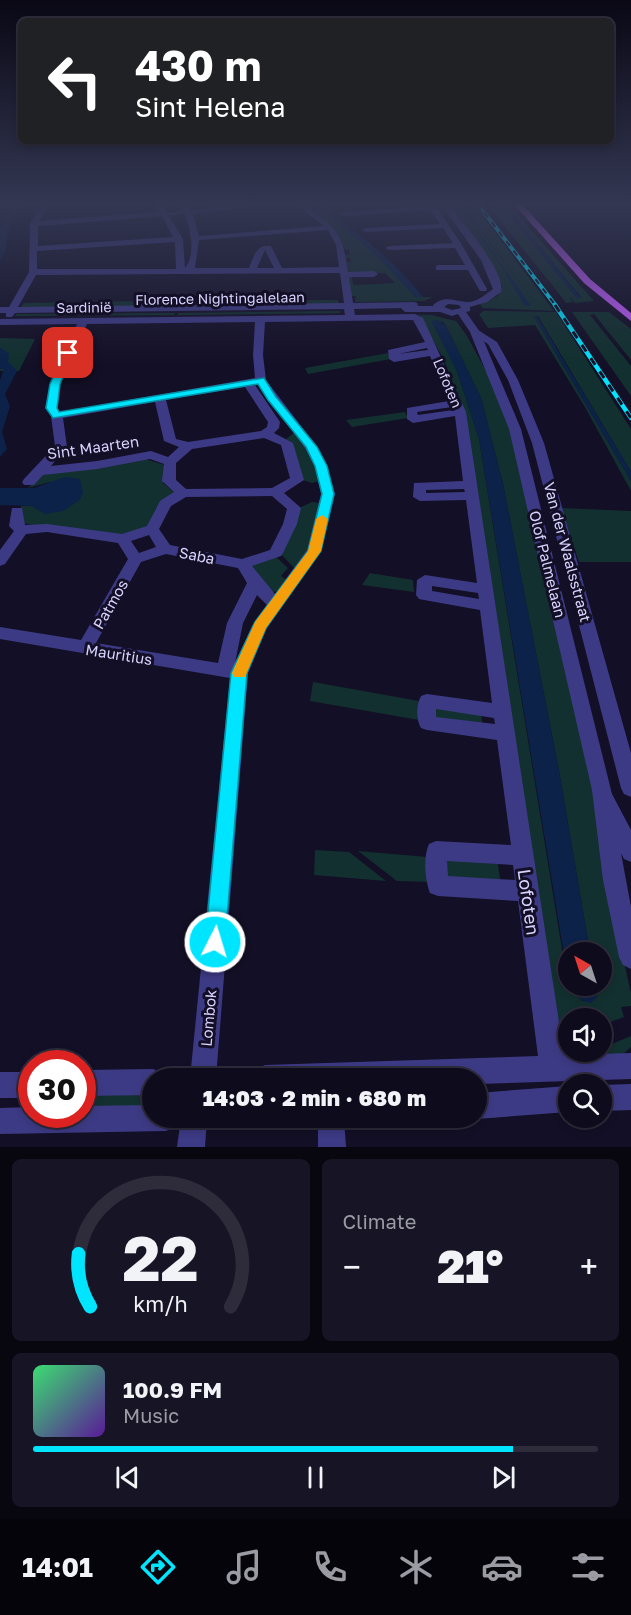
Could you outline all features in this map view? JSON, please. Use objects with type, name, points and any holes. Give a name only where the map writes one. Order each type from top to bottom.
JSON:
[{"type":"main road","points":[[566,257],[615,307],[631,318]]},
{"type":"street","points":[[6,313],[33,272],[34,257]]},
{"type":"street","points":[[180,271],[182,257]]},
{"type":"street","points":[[190,271],[193,257]]},
{"type":"street","points":[[252,270],[258,257]]},
{"type":"street","points":[[272,257],[279,270]]},
{"type":"street","points":[[341,257],[349,308]]},
{"type":"street","points":[[464,257],[483,289]]},
{"type":"street","points":[[460,308],[494,294],[498,290],[499,285],[482,257]]},
{"type":"street","points":[[439,268],[470,267]]},
{"type":"street","points":[[33,272],[279,270],[374,274]]},
{"type":"street","name":"Sardinië","points":[[6,313],[83,321],[260,320],[349,308],[414,317],[420,320]]},
{"type":"street","name":"Florence Nightingalelaan","points":[[6,313],[460,308]]},
{"type":"street","name":"Olof Palmelaan","points":[[460,308],[477,338],[515,429],[602,790],[614,880],[631,957]]},
{"type":"street","points":[[57,416],[254,382],[260,320]]},
{"type":"street","name":"Lofoten","points":[[420,320],[458,407],[553,1070]]},
{"type":"street","points":[[69,468],[61,447],[57,416],[51,408],[55,384],[83,321]]},
{"type":"street","name":"Van der Waalsstraat","points":[[477,338],[492,342],[518,390],[538,443],[631,789]]},
{"type":"street","name":"Lombok","points":[[203,1068],[232,672],[260,626],[314,551],[328,494],[321,466],[311,447],[281,420],[254,382]]},
{"type":"street","points":[[160,399],[170,441],[188,446],[265,434],[281,420]]},
{"type":"street","points":[[17,512],[16,525],[22,530],[47,528],[123,538],[152,529],[165,504],[183,494],[275,492],[297,480],[287,443],[265,434]]},
{"type":"street","name":"Sint Maarten","points":[[40,471],[151,455],[170,441]]},
{"type":"street","points":[[183,494],[169,481],[170,462],[188,446]]},
{"type":"street","points":[[29,482],[61,447]]},
{"type":"street","name":"Sint Maarten","points":[[151,455],[170,462]]},
{"type":"street","name":"Saba","points":[[135,559],[165,549],[243,564],[276,553],[291,524],[294,508],[275,492]]},
{"type":"street","points":[[152,529],[165,549]]},
{"type":"street","points":[[0,561],[22,530]]},
{"type":"street","points":[[123,538],[135,559]]},
{"type":"street","name":"Patmos","points":[[85,648],[135,559]]},
{"type":"street","points":[[243,564],[255,583],[275,604]]},
{"type":"street","points":[[232,672],[235,623],[255,583]]},
{"type":"street","name":"Mauritius","points":[[0,633],[232,672]]},
{"type":"street","points":[[503,712],[427,701],[427,723],[506,733]]},
{"type":"street","name":"Olof Palmelaan","points":[[602,790],[631,852]]},
{"type":"street","points":[[523,856],[436,851],[438,886],[528,891]]},
{"type":"street","points":[[487,1072],[631,1066]]},
{"type":"street","points":[[96,1083],[142,1082]]},
{"type":"street","points":[[0,1085],[18,1085]]},
{"type":"street","points":[[612,1098],[631,1097]]},
{"type":"street","points":[[487,1105],[558,1101]]},
{"type":"street","points":[[0,1121],[142,1118]]},
{"type":"street","points":[[191,1147],[193,1128]]},
{"type":"street","points":[[331,1128],[332,1147]]},
{"type":"green space","points":[[377,257],[415,297],[433,297],[424,301],[355,302],[356,296],[351,296],[348,277],[352,276],[353,284],[357,285],[395,283],[385,273],[348,273],[346,262],[351,262],[350,258],[346,258]]},
{"type":"green space","points":[[482,257],[500,257],[536,305],[500,257],[513,257],[554,311],[483,308],[480,304],[498,296],[502,286]]},
{"type":"green space","points":[[529,257],[543,257],[577,298],[581,297],[548,257],[555,257],[594,301],[575,303],[569,296],[573,302],[566,303],[549,281],[568,295],[548,280]]},
{"type":"green space","points":[[246,300],[338,300],[339,305],[180,307],[181,301],[217,301],[217,303]]},
{"type":"green space","points":[[137,301],[137,304],[177,301],[176,307],[20,308],[24,303]]},
{"type":"green space","points":[[340,311],[340,313],[178,315],[178,313]]},
{"type":"green space","points":[[484,311],[556,312],[631,429],[631,472],[538,316],[534,316],[631,481],[631,491],[586,409],[535,325],[488,328],[479,314]]},
{"type":"green space","points":[[572,312],[609,312],[631,329],[631,360],[594,314],[590,315],[631,366],[631,396]]},
{"type":"green space","points":[[175,313],[174,315],[15,316],[16,314]]},
{"type":"green space","points":[[416,315],[431,315],[456,321],[467,336],[491,380],[515,444],[598,812],[613,913],[631,993],[631,1006],[621,1007],[624,1017],[612,1021],[612,1008],[558,1008],[558,1034],[555,1034],[455,391],[444,360],[420,316]],"holes":[[[432,321],[443,322],[481,398],[503,484],[559,771],[588,942],[612,942],[612,996],[598,996],[582,1001],[577,996],[558,996],[558,942],[561,942],[479,439],[457,371]]]},
{"type":"green space","points":[[0,338],[35,339],[19,371],[0,371]]},
{"type":"green space","points":[[388,353],[391,359],[308,374],[305,368]]},
{"type":"green space","points":[[405,412],[408,418],[352,427],[346,420]]},
{"type":"green space","points":[[295,432],[310,455],[320,481],[312,483],[299,479],[292,447],[286,439]]},
{"type":"green space","points":[[145,459],[165,465],[163,483],[175,493],[173,498],[156,508],[148,527],[118,536],[20,523],[21,506],[31,506],[50,482],[28,488],[42,473]]},
{"type":"green space","points":[[312,502],[321,503],[308,549],[295,569],[279,552],[297,509]]},
{"type":"green space","points":[[561,508],[631,511],[631,562],[579,562]]},
{"type":"green space","points":[[275,556],[288,568],[281,576],[287,580],[278,590],[271,592],[251,567],[252,564]]},
{"type":"green space","points":[[370,573],[413,580],[414,592],[362,585]]},
{"type":"green space","points":[[313,682],[419,701],[419,720],[310,701]]},
{"type":"green space","points":[[434,706],[481,714],[483,728],[433,720]]},
{"type":"green space","points":[[315,850],[349,852],[386,881],[314,875]]},
{"type":"green space","points":[[358,851],[427,857],[429,882],[397,881]]},
{"type":"green space","points":[[447,859],[498,864],[501,885],[447,881],[444,862]]},
{"type":"green space","points":[[631,1036],[631,1047],[623,1054],[612,1054],[612,1044]]},
{"type":"green space","points":[[142,1089],[142,1108],[96,1110],[96,1091]]},
{"type":"water","points":[[376,257],[384,257],[423,297],[415,297]]},
{"type":"water","points":[[494,257],[531,306],[524,305]]},
{"type":"water","points":[[543,257],[547,257],[581,298],[577,298]]},
{"type":"water","points":[[534,316],[537,316],[631,472],[631,481]]},
{"type":"water","points":[[438,320],[446,326],[481,398],[503,484],[559,771],[588,942],[562,942],[479,439],[457,371],[431,321]]},
{"type":"water","points":[[0,348],[9,353],[8,361],[17,371],[5,394],[10,406],[2,432],[7,449],[0,457],[0,380],[4,369],[0,369]]},
{"type":"water","points":[[65,477],[80,479],[83,492],[80,500],[63,511],[45,514],[31,506],[0,505],[0,488],[34,488]]},
{"type":"water","points":[[578,996],[598,996],[591,1003],[582,1001]]},
{"type":"railway","points":[[518,257],[556,306]]},
{"type":"railway","points":[[555,305],[631,418]]},
{"type":"slow traffic","points":[[239,673],[260,626],[314,551],[322,519]]},
{"type":"route","points":[[68,353],[55,384],[51,408],[57,416],[261,380],[272,398],[311,447],[321,466],[328,494],[314,551],[260,626],[239,673],[215,942]]}]
